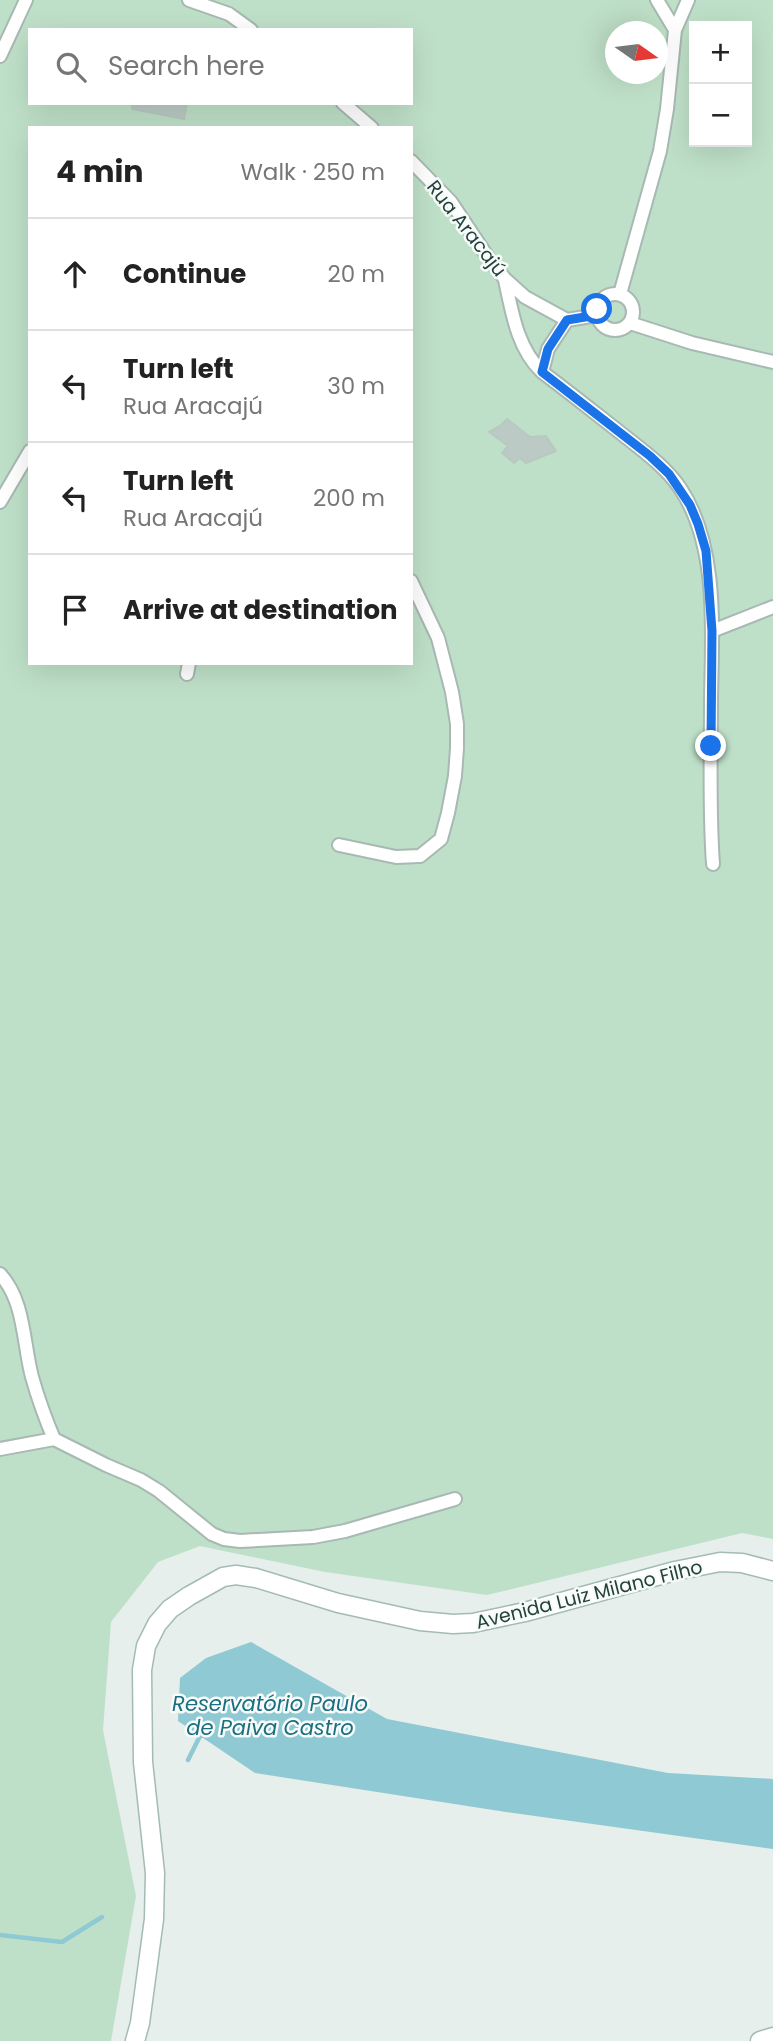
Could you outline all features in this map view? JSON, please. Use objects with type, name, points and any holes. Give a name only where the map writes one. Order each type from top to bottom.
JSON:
[{"type":"main road","name":"Avenida Luiz Milano Filho","points":[[135,2041],[154,1919],[155,1893],[143,1762],[142,1670],[146,1646],[157,1624],[170,1609],[223,1577],[236,1575],[257,1578],[338,1603],[420,1621],[473,1623],[525,1612],[675,1571],[720,1563],[742,1563],[773,1571]]},
{"type":"main road","name":"Avenida Luiz Milano Filho","points":[[140,2022],[142,2041]]},
{"type":"main road","points":[[760,2041],[773,2037]]},
{"type":"street","points":[[0,57],[26,0]]},
{"type":"street","points":[[189,0],[229,14],[248,28]]},
{"type":"street","points":[[657,0],[675,30]]},
{"type":"street","points":[[620,294],[660,150],[675,30],[688,0]]},
{"type":"street","points":[[345,105],[370,126]]},
{"type":"street","name":"Rua Aracajú","points":[[413,163],[451,202],[505,279],[525,297],[567,320]]},
{"type":"street","points":[[505,279],[515,326],[534,364],[669,474],[680,487],[698,524],[706,551],[712,631],[710,801],[713,864]]},
{"type":"street","points":[[620,294],[633,306],[633,317],[630,323],[620,329],[608,329],[599,321],[599,303],[608,295],[620,294]]},
{"type":"street","points":[[542,372],[548,349],[567,320],[597,315]]},
{"type":"street","points":[[630,323],[692,343],[773,362]]},
{"type":"street","points":[[0,502],[28,454]]},
{"type":"street","points":[[339,845],[396,857],[420,856],[441,839],[455,776],[457,724],[452,692],[438,639],[413,585]]},
{"type":"street","points":[[712,631],[773,607]]},
{"type":"street","points":[[0,1274],[14,1294],[32,1376],[54,1439]]},
{"type":"street","points":[[0,1449],[54,1439],[141,1480],[159,1491],[212,1534],[240,1541],[313,1537],[345,1531],[455,1499]]},
{"type":"green space","points":[[0,0],[773,0],[773,1539],[742,1533],[487,1595],[325,1572],[200,1546],[158,1562],[111,1622],[103,1730],[136,1896],[111,2041],[0,2041]]},
{"type":"water","name":"Reservatório Paulo de Paiva Castro","points":[[251,1642],[387,1719],[668,1773],[773,1779],[773,1849],[506,1812],[255,1773],[178,1721],[180,1678],[206,1658]]},
{"type":"building","points":[[132,105],[187,105],[184,119],[132,109]]},
{"type":"building","points":[[507,419],[530,437],[546,436],[556,451],[526,463],[520,458],[514,463],[502,453],[508,446],[489,432]]},
{"type":"waterway","points":[[188,1760],[200,1736],[204,1735]]},
{"type":"waterway","points":[[0,1935],[62,1942],[102,1917]]},
{"type":"route","points":[[597,309],[597,315],[567,320],[548,349],[542,372],[650,456],[680,487],[690,505],[706,551],[712,631],[711,746]]}]
